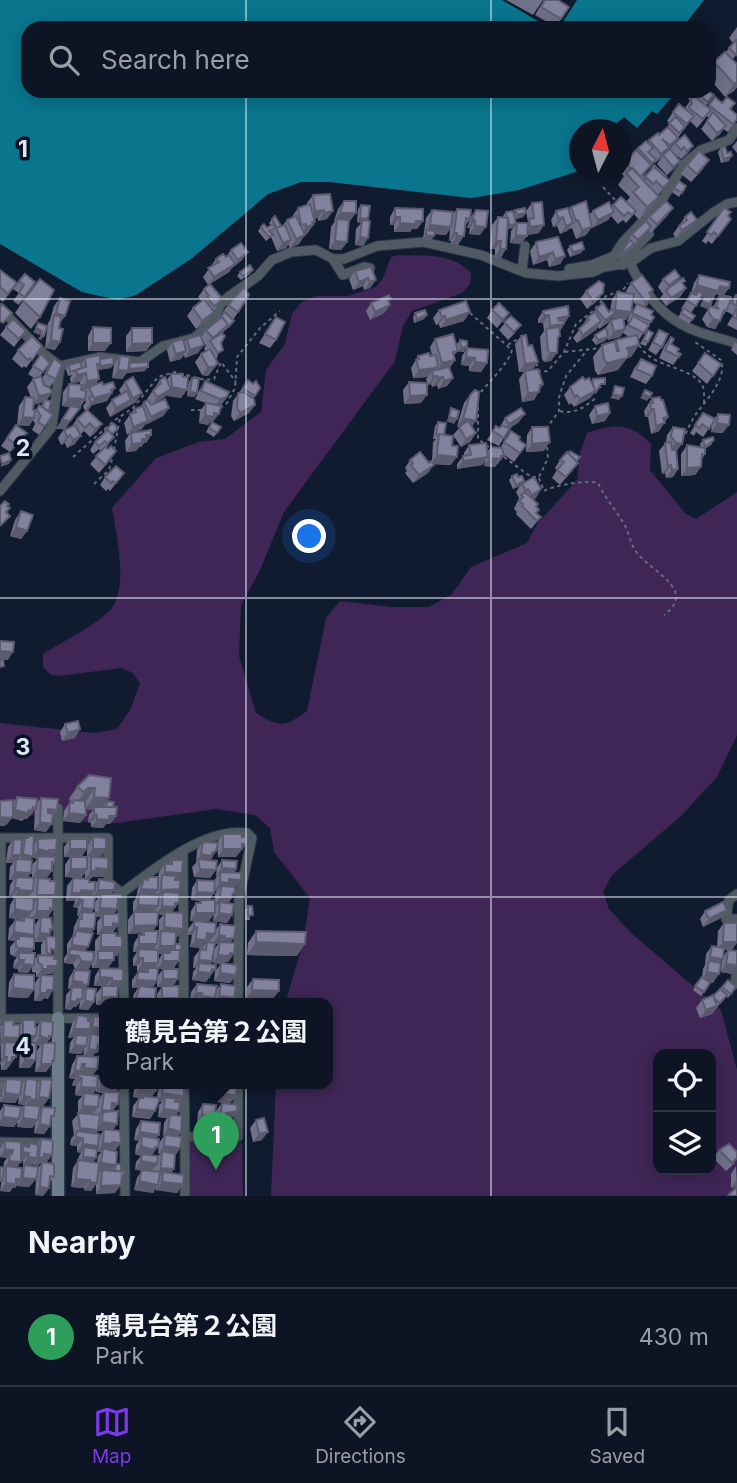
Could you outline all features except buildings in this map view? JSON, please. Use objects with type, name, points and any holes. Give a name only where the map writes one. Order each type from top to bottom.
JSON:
[{"type":"street","points":[[540,275],[592,265],[614,256],[660,203],[684,164],[701,150],[729,140],[737,128]]},
{"type":"street","points":[[0,308],[44,354],[60,366],[100,357],[144,361],[163,346],[194,338],[211,323],[218,300],[258,276],[272,261],[284,254],[308,249],[333,258],[350,258],[377,246],[423,242],[481,255],[496,263],[540,275],[593,272],[604,267],[626,264],[651,248],[678,241],[714,212],[737,202]]},
{"type":"street","points":[[639,225],[649,234],[624,261],[653,302],[669,317],[697,332],[737,344]]},
{"type":"street","points":[[522,270],[525,246]]},
{"type":"street","points":[[333,258],[343,275],[363,267],[370,268]]},
{"type":"street","points":[[0,491],[52,427],[60,366]]},
{"type":"street","points":[[58,808],[58,1196]]},
{"type":"street","points":[[122,893],[171,856],[205,840],[238,832],[247,833],[252,838],[239,898],[238,998]]},
{"type":"street","points":[[99,1018],[1,1019],[1,838],[108,838],[108,882],[122,893]]},
{"type":"street","points":[[183,851],[184,998]]},
{"type":"street","points":[[122,893],[124,998]]},
{"type":"street","points":[[737,894],[729,900],[726,919],[737,919]]},
{"type":"street","points":[[735,984],[737,971]]},
{"type":"street","points":[[0,1082],[59,1082]]},
{"type":"street","points":[[124,1089],[125,1196]]},
{"type":"street","points":[[184,1089],[186,1196]]},
{"type":"street","points":[[185,1137],[238,1137],[238,1089]]},
{"type":"street","points":[[0,1142],[59,1143]]},
{"type":"path","points":[[603,187],[621,206]]},
{"type":"path","points":[[534,358],[540,372],[544,373],[557,363],[576,324],[606,296],[622,290],[635,274]]},
{"type":"path","points":[[464,307],[512,350],[510,359],[477,396],[478,439],[531,477],[539,477]]},
{"type":"path","points":[[213,409],[220,408],[227,402],[236,383],[237,357],[260,328],[280,311]]},
{"type":"path","points":[[508,345],[518,340],[524,342]]},
{"type":"path","points":[[680,443],[700,409],[711,398],[723,370],[721,360],[693,340]]},
{"type":"path","points":[[634,342],[653,358],[701,382],[704,405]]},
{"type":"path","points":[[564,352],[610,344]]},
{"type":"path","points":[[587,349],[566,376],[561,388],[559,411],[546,427],[548,458],[539,477],[544,491],[585,480],[598,483],[601,492],[625,525],[635,549],[673,585],[676,606],[664,615]]},
{"type":"path","points":[[73,457],[143,398],[158,377],[175,373],[205,380],[214,379],[221,362],[236,383]]},
{"type":"path","points":[[211,365],[217,374]]},
{"type":"path","points":[[472,391],[477,396]]},
{"type":"path","points":[[559,411],[566,413],[578,410],[597,397]]},
{"type":"path","points":[[191,410],[202,410]]},
{"type":"path","points":[[94,485],[112,465],[120,416]]},
{"type":"shaded area","points":[[400,255],[447,259],[471,273],[470,284],[462,293],[412,311],[403,326],[395,361],[284,512],[260,570],[241,605],[239,656],[256,713],[282,724],[307,711],[326,618],[340,601],[391,607],[429,607],[452,594],[471,567],[527,543],[537,524],[577,480],[580,453],[587,433],[621,427],[643,437],[651,444],[650,470],[685,513],[696,519],[737,492],[737,735],[717,777],[681,816],[612,875],[603,892],[609,909],[630,932],[721,1010],[737,1070],[737,1196],[271,1196],[276,1089],[333,1089],[333,998],[287,998],[303,943],[310,898],[274,852],[270,828],[255,815],[216,809],[117,823],[65,821],[26,814],[0,805],[0,723],[93,733],[117,729],[130,710],[140,684],[133,673],[121,668],[59,676],[51,675],[43,667],[43,654],[97,621],[111,609],[116,600],[120,560],[112,508],[156,458],[199,442],[225,439],[261,412],[266,370],[285,344],[292,314],[301,303],[315,296],[348,296],[376,287],[383,278],[391,257]]},
{"type":"shaded area","points":[[190,1142],[242,1143],[243,1196],[189,1196]]},
{"type":"water","points":[[0,0],[502,0],[538,21],[21,21],[21,98],[671,98],[657,114],[652,111],[637,128],[632,124],[632,119],[624,117],[569,119],[569,174],[519,190],[471,198],[329,182],[301,182],[268,194],[191,259],[136,295],[118,300],[82,292],[0,244]]},
{"type":"water","points":[[577,0],[704,0],[688,21],[564,21]]},
{"type":"place","name":"鶴見台第２公園","points":[[216,1170]]}]
